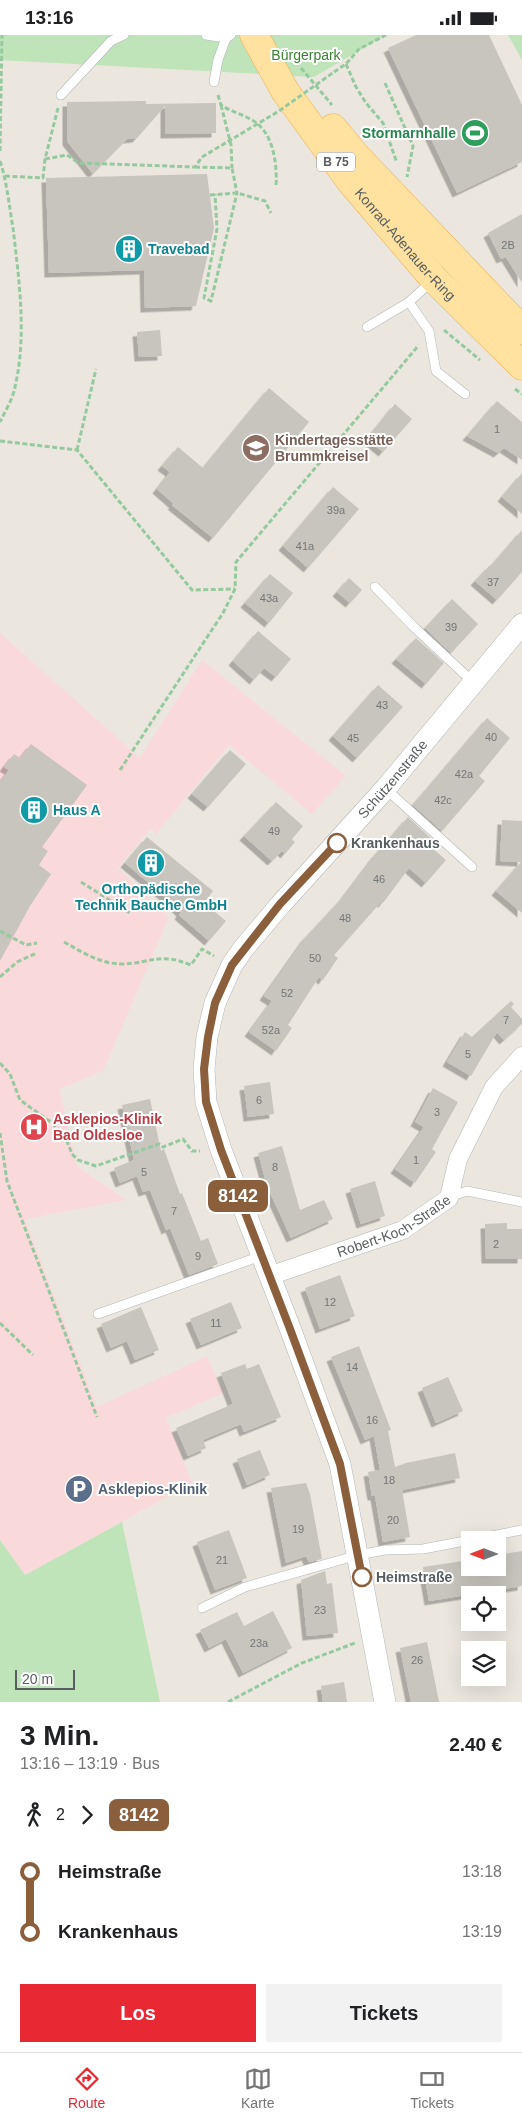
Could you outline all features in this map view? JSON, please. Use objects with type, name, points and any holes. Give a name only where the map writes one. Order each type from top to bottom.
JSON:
[{"type":"main road","name":"Konrad-Adenauer-Ring","points":[[255,35],[356,156],[444,270],[522,366]]},
{"type":"main road","name":"Konrad-Adenauer-Ring","points":[[444,270],[522,330]]},
{"type":"street","name":"Schützenstraße","points":[[385,1702],[340,1464],[221,1150],[206,1102],[204,1069],[208,1037],[215,1003],[232,965],[280,904],[386,788],[522,624]]},
{"type":"street","name":"Robert-Koch-Straße","points":[[269,1276],[403,1230],[449,1198],[458,1159],[494,1087],[522,1056]]},
{"type":"lane","points":[[61,95],[111,41],[124,35]]},
{"type":"lane","points":[[206,35],[229,36],[218,60],[214,82]]},
{"type":"lane","points":[[366,327],[408,302],[444,270]]},
{"type":"lane","points":[[408,302],[429,331],[436,371],[465,394]]},
{"type":"lane","points":[[375,587],[416,629],[473,682]]},
{"type":"lane","points":[[386,788],[472,867]]},
{"type":"lane","points":[[449,1198],[467,1191],[522,1202]]},
{"type":"lane","points":[[98,1314],[261,1256]]},
{"type":"lane","points":[[202,1608],[245,1587],[358,1555],[385,1550],[423,1549],[522,1530]]},
{"type":"path","points":[[0,151],[2,35]]},
{"type":"path","points":[[195,167],[202,157],[279,111],[346,64],[359,49],[386,35]]},
{"type":"path","points":[[346,64],[356,87],[366,103],[383,123],[399,169]]},
{"type":"path","points":[[214,82],[231,145],[232,168],[237,193],[211,301],[204,298],[217,229],[215,195]]},
{"type":"path","points":[[385,83],[413,146],[407,179]]},
{"type":"path","points":[[5,176],[43,178],[45,159],[61,95]]},
{"type":"path","points":[[221,105],[260,126],[271,145],[277,166],[276,187]]},
{"type":"path","points":[[45,159],[67,155],[78,163],[232,168]]},
{"type":"path","points":[[0,161],[5,176],[15,246],[21,334],[15,390],[0,422]]},
{"type":"path","points":[[210,195],[237,193],[265,201],[271,213]]},
{"type":"path","points":[[76,450],[96,369]]},
{"type":"path","points":[[120,770],[223,613],[235,589],[236,562],[356,420]]},
{"type":"path","points":[[0,441],[76,450],[192,590],[235,589]]},
{"type":"path","points":[[81,881],[130,913]]},
{"type":"path","points":[[0,931],[26,945],[36,943]]},
{"type":"path","points":[[64,942],[96,960],[120,964],[160,958],[176,960],[191,965],[202,949],[232,965]]},
{"type":"path","points":[[0,977],[17,962],[36,953]]},
{"type":"path","points":[[0,1063],[10,1074],[20,1100],[65,1135],[72,1154],[86,1165],[96,1167],[159,1144],[163,1147],[183,1139],[192,1151],[221,1150]]},
{"type":"path","points":[[0,1133],[7,1181],[97,1417]]},
{"type":"path","points":[[0,1323],[33,1355]]},
{"type":"path","points":[[228,1702],[302,1663],[374,1636]]},
{"type":"shaded area","name":"Asklepios-Klinik Bad Oldesloe","points":[[0,633],[140,758],[202,660],[346,776],[312,814],[229,745],[156,834],[150,829],[118,868],[169,917],[103,1071],[59,1089],[77,1166],[126,1200],[25,1219],[97,1407],[207,1356],[223,1393],[166,1418],[192,1483],[25,1575],[0,1540]]},
{"type":"green space","name":"Bürgerpark","points":[[0,35],[386,35],[314,77],[0,60]]},
{"type":"green space","points":[[508,35],[522,35],[522,60]]},
{"type":"green space","points":[[122,1522],[160,1702],[0,1702],[0,1540],[25,1575]]},
{"type":"building","name":"Stormarnhalle","points":[[416,35],[489,35],[522,105],[522,162],[457,193],[388,48]]},
{"type":"building","points":[[146,101],[146,104],[216,103],[216,133],[165,134],[165,106],[137,138],[127,139],[93,174],[67,141],[67,102]]},
{"type":"building","name":"Travebad","points":[[207,174],[214,228],[196,306],[145,308],[144,270],[49,273],[46,178]]},
{"type":"building","points":[[522,214],[522,283],[506,257],[501,259],[488,233]]},
{"type":"building","points":[[160,330],[162,356],[139,357],[137,332]]},
{"type":"building","points":[[269,388],[309,422],[213,538],[172,505],[174,504],[157,489],[170,472],[162,466],[178,447],[203,468]]},
{"type":"building","points":[[497,401],[522,422],[522,460],[504,448],[498,453],[467,436]]},
{"type":"building","points":[[395,404],[412,419],[383,452],[367,439]]},
{"type":"building","points":[[522,473],[522,514],[502,497]]},
{"type":"building","points":[[333,487],[359,509],[308,568],[283,546]]},
{"type":"building","points":[[522,530],[522,572],[497,600],[475,581],[491,566]]},
{"type":"building","points":[[270,574],[293,593],[269,623],[245,603]]},
{"type":"building","points":[[349,578],[362,590],[350,603],[337,592]]},
{"type":"building","points":[[452,599],[478,624],[451,653],[425,628]]},
{"type":"building","points":[[258,631],[291,659],[276,677],[264,668],[254,680],[233,661]]},
{"type":"building","points":[[416,638],[444,663],[426,684],[396,659]]},
{"type":"building","points":[[378,685],[403,707],[357,758],[333,736]]},
{"type":"building","points":[[487,718],[510,738],[479,776],[485,781],[442,831],[413,805]]},
{"type":"building","name":"Haus A","points":[[31,744],[87,785],[42,847],[48,851],[39,865],[51,874],[30,906],[0,961],[0,782],[9,770],[4,767],[14,754],[20,758]]},
{"type":"building","points":[[230,750],[246,764],[208,807],[192,794]]},
{"type":"building","points":[[276,802],[303,826],[292,839],[295,842],[285,854],[282,851],[272,861],[244,836]]},
{"type":"building","points":[[408,817],[434,841],[430,846],[446,860],[426,883],[409,868],[383,903],[381,902],[334,955],[338,958],[323,980],[319,977],[288,1025],[292,1028],[276,1051],[249,1032],[272,1001],[264,996],[305,938],[344,896],[375,855]]},
{"type":"building","points":[[502,820],[522,821],[522,913],[496,891],[521,862],[500,861]]},
{"type":"building","points":[[147,837],[213,891],[204,903],[226,921],[209,941],[179,915],[181,912],[161,893],[125,863]]},
{"type":"building","points":[[511,1001],[514,1004],[511,1007],[522,1019],[522,1024],[504,1040],[497,1032],[471,1076],[447,1062],[465,1032],[472,1037]]},
{"type":"building","points":[[270,1082],[274,1114],[248,1117],[244,1086]]},
{"type":"building","points":[[433,1088],[458,1102],[432,1149],[436,1152],[415,1183],[395,1169],[424,1127],[415,1122]]},
{"type":"building","points":[[150,1099],[161,1151],[164,1149],[180,1194],[182,1193],[201,1241],[208,1238],[218,1264],[189,1275],[170,1228],[166,1230],[150,1190],[143,1192],[137,1176],[120,1183],[114,1168],[134,1160],[122,1105]]},
{"type":"building","points":[[282,1146],[300,1210],[324,1200],[333,1219],[291,1238],[267,1186],[258,1153]]},
{"type":"building","points":[[375,1181],[385,1216],[361,1224],[350,1189]]},
{"type":"building","points":[[507,1223],[507,1229],[522,1229],[522,1259],[486,1259],[485,1224]]},
{"type":"building","points":[[340,1275],[355,1316],[320,1329],[305,1288]]},
{"type":"building","points":[[231,1302],[242,1328],[201,1345],[190,1319]]},
{"type":"building","points":[[141,1307],[159,1350],[135,1360],[127,1341],[111,1348],[101,1324]]},
{"type":"building","points":[[359,1346],[391,1430],[388,1431],[395,1467],[455,1453],[460,1478],[402,1490],[410,1537],[383,1542],[375,1496],[372,1496],[368,1472],[380,1470],[374,1436],[365,1440],[331,1357]]},
{"type":"building","points":[[245,1364],[247,1369],[259,1364],[281,1417],[244,1432],[241,1424],[203,1440],[206,1448],[188,1456],[176,1428],[233,1404],[221,1373]]},
{"type":"building","points":[[448,1377],[463,1411],[436,1423],[422,1388]]},
{"type":"building","points":[[260,1450],[270,1475],[247,1485],[237,1459]]},
{"type":"building","points":[[306,1483],[310,1494],[322,1559],[309,1562],[306,1556],[286,1563],[271,1488]]},
{"type":"building","points":[[229,1530],[247,1578],[215,1590],[197,1542]]},
{"type":"building","points":[[522,1551],[522,1586],[506,1589],[506,1586],[461,1586],[461,1596],[429,1601],[423,1567],[461,1561],[461,1576],[506,1576],[506,1554]]},
{"type":"building","points":[[325,1571],[327,1584],[332,1583],[338,1633],[307,1636],[301,1580]]},
{"type":"building","points":[[273,1611],[292,1648],[243,1673],[226,1639],[209,1648],[200,1630],[237,1612],[244,1626]]},
{"type":"building","points":[[427,1642],[439,1702],[411,1702],[400,1648]]},
{"type":"building","points":[[344,1682],[347,1702],[323,1702],[321,1686]]},
{"type":"bus line","name":"8142","points":[[337,843],[280,904],[232,965],[215,1003],[204,1069],[206,1102],[221,1150],[340,1464],[362,1577]]},
{"type":"place","name":"Stormarnhalle","points":[[475,133]]},
{"type":"place","name":"Travebad","points":[[129,249]]},
{"type":"place","name":"Kindertagesstätte Brummkreisel","points":[[256,448]]},
{"type":"place","name":"Haus A","points":[[34,810]]},
{"type":"place","name":"Krankenhaus","points":[[337,843]]},
{"type":"place","name":"Orthopädische Technik Bauche GmbH","points":[[151,863]]},
{"type":"place","name":"Asklepios-Klinik Bad Oldesloe","points":[[34,1127]]},
{"type":"place","name":"Asklepios-Klinik","points":[[79,1489]]},
{"type":"place","name":"Heimstraße","points":[[362,1577]]}]
